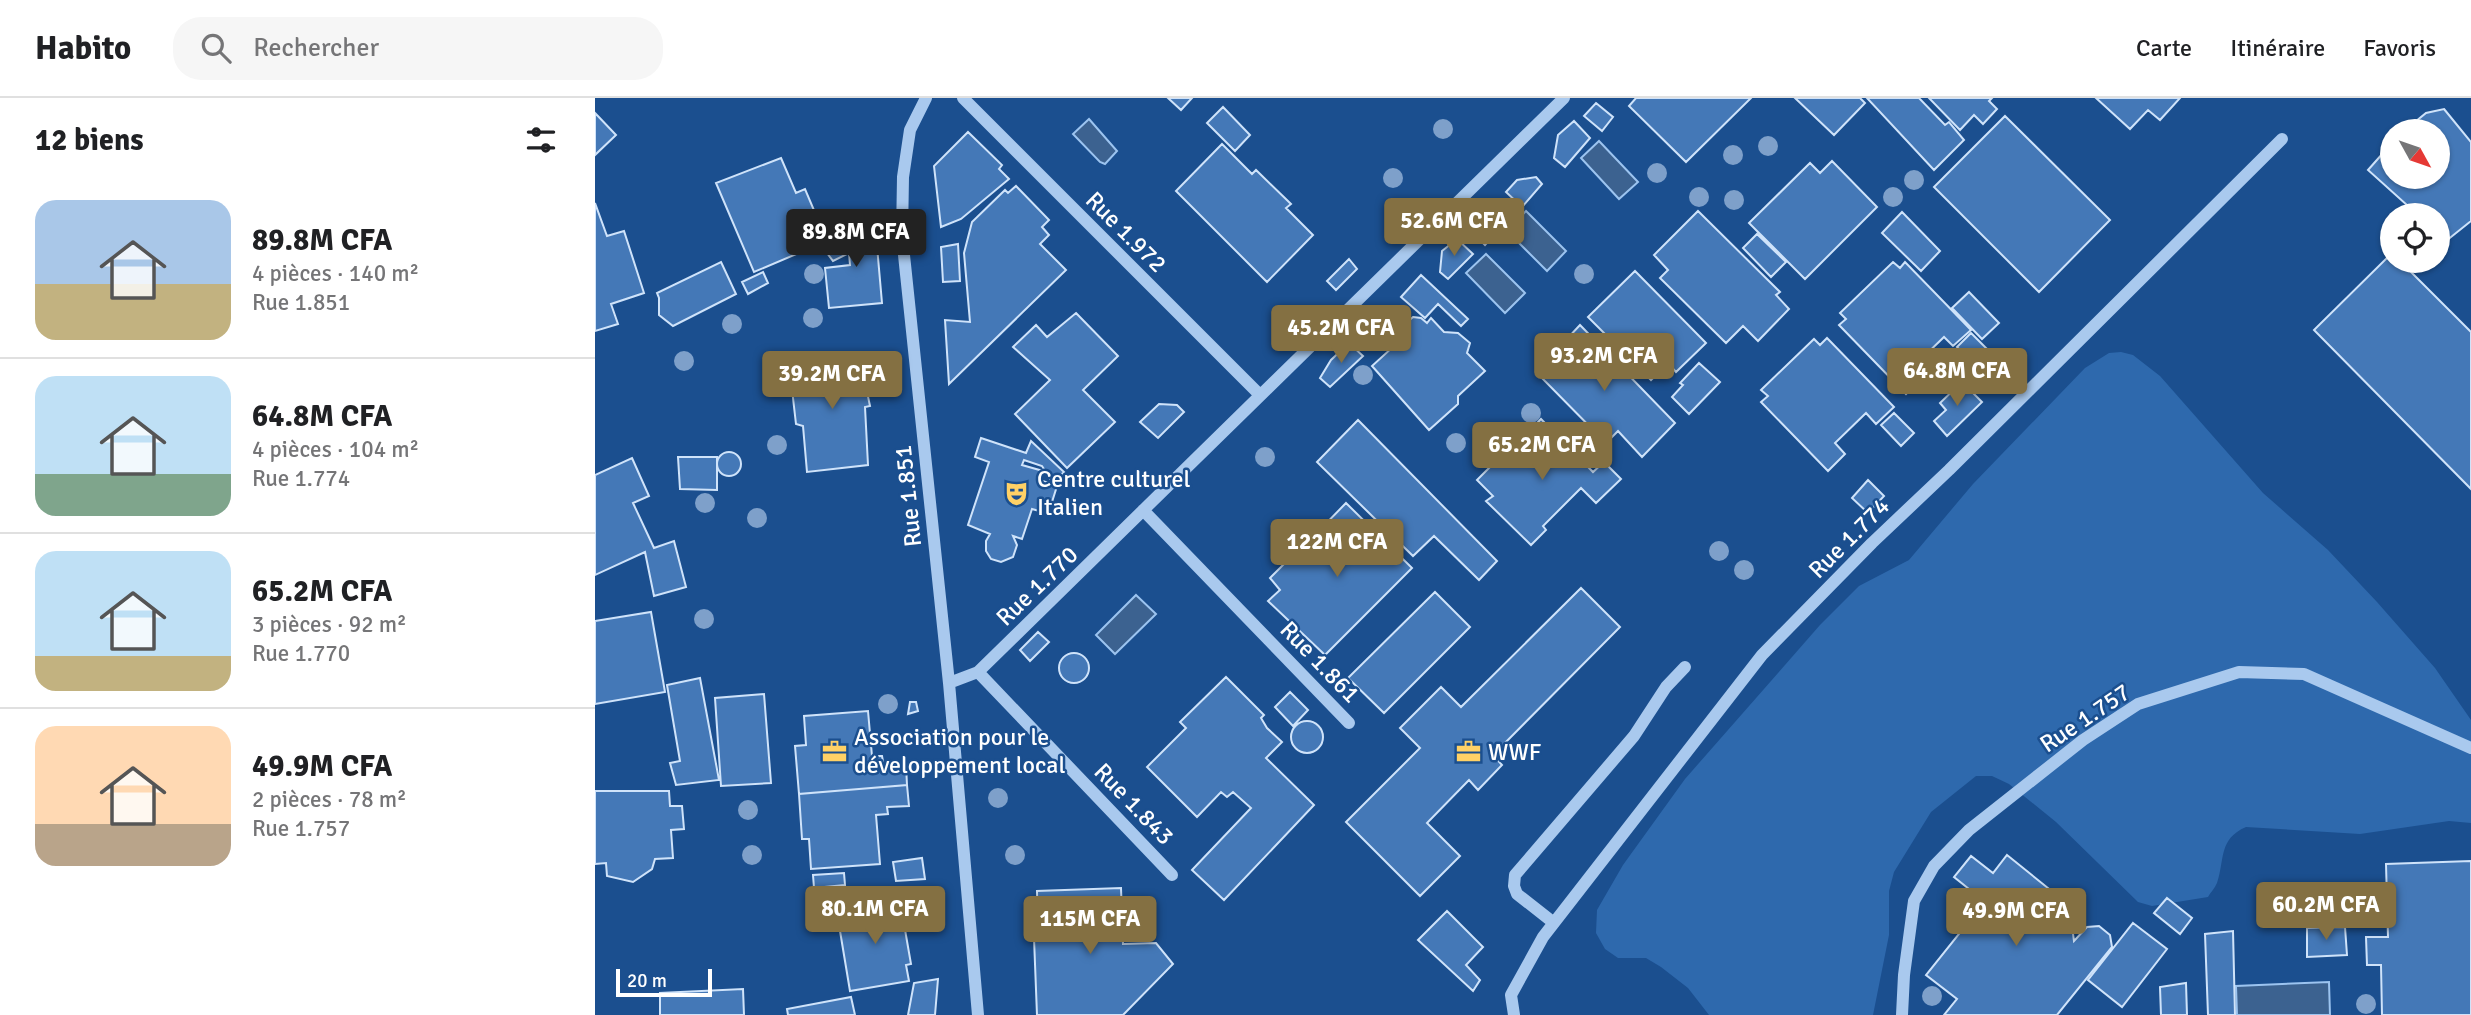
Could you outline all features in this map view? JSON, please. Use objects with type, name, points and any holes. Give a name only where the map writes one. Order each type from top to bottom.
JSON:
[{"type":"street","name":"Rue 1.851","points":[[926,98],[910,130],[903,177],[902,236],[949,683]]},
{"type":"street","name":"Rue 1.972","points":[[963,98],[1260,395]]},
{"type":"street","name":"Rue 1.770","points":[[949,683],[978,672],[1564,98]]},
{"type":"street","name":"Rue 1.774","points":[[1514,1015],[1511,995],[1543,937],[1762,655],[2282,139]]},
{"type":"street","name":"Rue 1.861","points":[[1143,510],[1349,723]]},
{"type":"street","points":[[1554,923],[1517,894],[1514,886],[1515,875],[1634,736],[1666,687],[1685,667]]},
{"type":"street","name":"Rue 1.843","points":[[978,672],[1173,875]]},
{"type":"street","name":"Rue 1.757","points":[[1902,1015],[1904,975],[1915,901],[1934,866],[1979,822],[2083,740],[2138,704],[2239,672],[2304,674],[2471,748]]},
{"type":"street","points":[[949,683],[978,1015]]},
{"type":"shaded area","points":[[1089,119],[1117,151],[1105,164],[1073,134]]},
{"type":"shaded area","points":[[1599,141],[1638,182],[1619,199],[1581,158]]},
{"type":"shaded area","points":[[1526,211],[1566,251],[1547,271],[1507,231]]},
{"type":"shaded area","points":[[1486,254],[1525,293],[1505,313],[1466,273]]},
{"type":"shaded area","points":[[2109,353],[2133,355],[2160,376],[2263,493],[2328,550],[2435,668],[2471,720],[2471,823],[2449,821],[2360,834],[2246,827],[2237,832],[2227,844],[2217,883],[2208,897],[2152,906],[2138,902],[2056,822],[2009,784],[1992,776],[1976,776],[1931,812],[1894,872],[1889,891],[1889,935],[1873,1015],[1709,1015],[1688,988],[1661,967],[1646,958],[1618,958],[1605,949],[1596,933],[1597,910],[1623,865],[1685,779],[1820,625],[1859,586],[1909,560],[1973,484],[2085,368]]},
{"type":"shaded area","points":[[1136,595],[1156,614],[1115,654],[1096,635]]},
{"type":"shaded area","points":[[2329,982],[2330,1015],[2237,1015],[2236,986]]},
{"type":"building","points":[[1168,98],[1192,98],[1181,110]]},
{"type":"building","points":[[1636,98],[1751,98],[1686,162],[1629,106]]},
{"type":"building","points":[[1795,98],[1860,98],[1865,103],[1834,135]]},
{"type":"building","points":[[1867,98],[1919,98],[1945,125],[1949,122],[1964,140],[1934,170]]},
{"type":"building","points":[[1929,98],[1992,98],[1989,101],[1997,109],[1983,124],[1974,115],[1960,130]]},
{"type":"building","points":[[2096,98],[2180,98],[2160,120],[2148,110],[2130,129]]},
{"type":"building","points":[[1596,103],[1613,117],[1602,131],[1584,116]]},
{"type":"building","points":[[1223,107],[1250,135],[1235,151],[1207,123]]},
{"type":"building","points":[[2444,109],[2471,142],[2471,221],[2450,238],[2450,203],[2405,203],[2389,189],[2450,189],[2450,119],[2419,119],[2426,113]]},
{"type":"building","points":[[595,113],[616,135],[595,155]]},
{"type":"building","points":[[2005,116],[2110,220],[2039,292],[1934,187]]},
{"type":"building","points":[[1574,121],[1590,138],[1565,167],[1554,158],[1558,135]]},
{"type":"building","points":[[968,132],[1002,165],[999,169],[1009,179],[961,219],[941,227],[934,166]]},
{"type":"building","points":[[1222,144],[1252,174],[1256,170],[1291,204],[1286,208],[1313,235],[1267,282],[1176,191]]},
{"type":"building","points":[[2380,156],[2380,181],[2368,170]]},
{"type":"building","points":[[781,158],[796,193],[805,189],[827,241],[754,272],[716,183]]},
{"type":"building","points":[[1832,161],[1877,207],[1805,279],[1749,223],[1810,163],[1820,173]]},
{"type":"building","points":[[1536,177],[1542,184],[1522,207],[1506,192],[1517,180]]},
{"type":"building","points":[[1016,186],[1049,220],[1042,227],[1049,235],[1040,244],[1066,270],[949,384],[945,320],[970,322],[964,253],[972,222],[1005,190],[1008,193]]},
{"type":"building","points":[[595,203],[607,236],[624,231],[644,293],[611,304],[618,324],[595,331]]},
{"type":"building","points":[[1698,211],[1780,292],[1776,295],[1789,309],[1758,341],[1743,326],[1726,343],[1660,278],[1668,270],[1654,255]]},
{"type":"building","points":[[1902,212],[1940,251],[1921,271],[1882,233]]},
{"type":"building","points":[[875,215],[877,241],[865,247],[877,246],[882,303],[829,308],[825,268],[850,265],[849,253],[833,261],[827,253],[849,242],[844,228]]},
{"type":"building","points":[[1483,216],[1496,233],[1485,245],[1469,229]]},
{"type":"building","points":[[1757,234],[1786,262],[1771,277],[1743,248]]},
{"type":"building","points":[[1457,239],[1473,254],[1448,279],[1440,272],[1442,251]]},
{"type":"building","points":[[958,244],[960,281],[943,282],[941,247]]},
{"type":"building","points":[[1349,259],[1357,269],[1336,290],[1327,281]]},
{"type":"building","points":[[721,262],[736,294],[673,326],[659,315],[657,293]]},
{"type":"building","points":[[1893,262],[1900,268],[1905,262],[1971,330],[1953,346],[1944,337],[1913,367],[1923,377],[1906,394],[1839,325],[1846,319],[1840,313]]},
{"type":"building","points":[[2380,265],[2380,273],[2412,273],[2471,332],[2471,489],[2314,330]]},
{"type":"building","points":[[1635,271],[1706,343],[1676,372],[1668,363],[1651,380],[1588,317]]},
{"type":"building","points":[[763,272],[768,283],[748,294],[742,282]]},
{"type":"building","points":[[1421,275],[1468,319],[1461,326],[1438,304],[1425,318],[1401,297]]},
{"type":"building","points":[[1969,292],[1999,323],[1982,339],[1952,308]]},
{"type":"building","points":[[1076,313],[1118,356],[1083,390],[1115,422],[1067,468],[1015,414],[1050,380],[1013,347],[1036,325],[1047,337]]},
{"type":"building","points":[[1413,317],[1421,318],[1427,323],[1431,318],[1444,332],[1458,333],[1470,343],[1467,353],[1485,371],[1458,396],[1458,404],[1429,430],[1372,366],[1394,346],[1398,330]]},
{"type":"building","points":[[1580,325],[1675,423],[1642,457],[1618,431],[1606,443],[1536,372]]},
{"type":"building","points":[[1971,333],[1992,354],[1978,368],[1957,347]]},
{"type":"building","points":[[1827,338],[1894,407],[1876,424],[1866,413],[1835,443],[1845,454],[1828,471],[1761,402],[1768,396],[1761,390],[1814,339],[1820,345]]},
{"type":"building","points":[[1349,343],[1363,356],[1330,387],[1320,378],[1331,360]]},
{"type":"building","points":[[859,354],[870,406],[865,407],[868,465],[807,472],[803,426],[796,424],[789,363]]},
{"type":"building","points":[[1699,363],[1720,382],[1689,414],[1672,397],[1683,385],[1680,383]]},
{"type":"building","points":[[1962,382],[1982,402],[1947,436],[1934,421],[1946,410],[1940,403]]},
{"type":"building","points":[[1159,404],[1177,405],[1184,412],[1158,438],[1140,422]]},
{"type":"building","points":[[1894,413],[1914,433],[1901,446],[1881,425]]},
{"type":"building","points":[[1541,419],[1593,472],[1604,462],[1621,479],[1596,503],[1581,488],[1543,526],[1546,530],[1531,545],[1486,501],[1493,496],[1477,480],[1498,459],[1504,465],[1521,448],[1517,444]]},
{"type":"building","points":[[1358,420],[1497,561],[1479,580],[1434,536],[1413,556],[1317,462]]},
{"type":"building","name":"Centre culturel Italien","points":[[981,438],[1026,453],[1031,441],[1064,472],[1056,480],[1051,480],[1042,466],[1024,460],[1022,465],[1043,471],[1040,480],[1057,486],[1052,502],[1047,500],[1043,512],[1032,509],[1022,539],[1013,536],[1017,545],[1013,557],[1001,562],[991,559],[986,551],[986,541],[990,534],[968,525],[989,462],[975,457]]},
{"type":"building","points":[[729,452],[737,456],[741,464],[737,472],[729,476],[721,472],[717,464],[721,456]]},
{"type":"building","points":[[678,457],[717,457],[717,490],[680,489]]},
{"type":"building","points":[[632,458],[649,496],[633,503],[654,548],[674,541],[686,587],[654,596],[645,552],[595,575],[595,475]]},
{"type":"building","points":[[1868,480],[1884,496],[1868,513],[1852,498]]},
{"type":"building","points":[[1346,503],[1412,568],[1325,655],[1268,601],[1280,590],[1270,578],[1299,549],[1307,556],[1315,547],[1309,541]]},
{"type":"building","points":[[1581,588],[1620,627],[1493,755],[1502,765],[1478,790],[1469,780],[1427,823],[1460,856],[1420,896],[1346,822],[1420,748],[1400,728],[1441,687],[1461,707]]},
{"type":"building","points":[[1435,592],[1470,627],[1384,713],[1348,678]]},
{"type":"building","points":[[651,612],[665,692],[595,704],[595,621]]},
{"type":"building","points":[[1038,632],[1049,642],[1030,661],[1020,650]]},
{"type":"building","points":[[1074,653],[1080,654],[1088,662],[1088,674],[1080,682],[1074,683],[1068,682],[1060,674],[1059,668],[1060,662],[1068,654]]},
{"type":"building","points":[[1226,677],[1264,715],[1261,718],[1267,728],[1282,742],[1266,758],[1314,805],[1224,900],[1192,870],[1251,808],[1233,792],[1227,797],[1221,792],[1197,817],[1147,767],[1186,728],[1180,722]]},
{"type":"building","points":[[700,678],[719,780],[676,785],[670,763],[680,761],[667,685]]},
{"type":"building","points":[[1290,692],[1308,710],[1293,726],[1275,707]]},
{"type":"building","points":[[764,694],[771,783],[721,786],[715,698]]},
{"type":"building","points":[[910,702],[916,702],[918,711],[908,714]]},
{"type":"building","name":"Association pour le développement local","points":[[868,711],[872,756],[882,756],[884,767],[906,765],[907,785],[799,794],[795,746],[806,745],[804,716]]},
{"type":"building","points":[[1307,721],[1318,726],[1323,737],[1318,748],[1307,753],[1296,748],[1291,737],[1296,726]]},
{"type":"building","points":[[907,785],[909,806],[887,807],[888,814],[876,815],[880,864],[811,869],[809,839],[802,839],[799,794]]},
{"type":"building","points":[[595,791],[669,791],[670,806],[682,806],[684,829],[671,830],[673,858],[655,859],[652,869],[633,882],[607,876],[606,863],[595,864]]},
{"type":"building","points":[[2007,855],[2069,905],[2074,941],[2087,927],[2099,926],[2110,935],[2112,947],[2057,1015],[1944,1015],[1957,999],[1926,975],[1987,899],[1981,895],[1979,897],[1954,877],[1971,856],[1993,873]]},
{"type":"building","points":[[922,858],[925,879],[896,881],[893,862]]},
{"type":"building","points":[[2471,861],[2471,1015],[2382,1015],[2381,965],[2367,965],[2366,937],[2388,937],[2386,864]]},
{"type":"building","points":[[844,873],[845,885],[814,888],[813,875]]},
{"type":"building","points":[[1121,888],[1123,944],[1156,943],[1173,964],[1123,1015],[1037,1015],[1034,938],[1038,937],[1037,891]]},
{"type":"building","points":[[2167,898],[2192,918],[2180,934],[2154,913]]},
{"type":"building","points":[[900,901],[911,964],[906,965],[909,981],[850,991],[837,913]]},
{"type":"building","points":[[1447,911],[1483,947],[1466,965],[1480,980],[1473,991],[1418,940]]},
{"type":"building","points":[[2133,923],[2167,949],[2122,1007],[2088,980]]},
{"type":"building","points":[[2345,927],[2347,955],[2307,957],[2307,928]]},
{"type":"building","points":[[2233,931],[2235,1015],[2208,1015],[2205,934]]},
{"type":"building","points":[[938,979],[935,1015],[908,1015],[914,983]]},
{"type":"building","points":[[2186,983],[2187,1015],[2161,1015],[2160,987]]},
{"type":"building","points":[[743,989],[744,1015],[660,1015],[660,993]]},
{"type":"building","points":[[851,997],[855,1015],[788,1015],[787,1009]]},
{"type":"place","name":"Centre culturel Italien","points":[[1017,493]]},
{"type":"place","name":"Association pour le développement local","points":[[834,751]]},
{"type":"place","name":"WWF","points":[[1468,752]]}]
